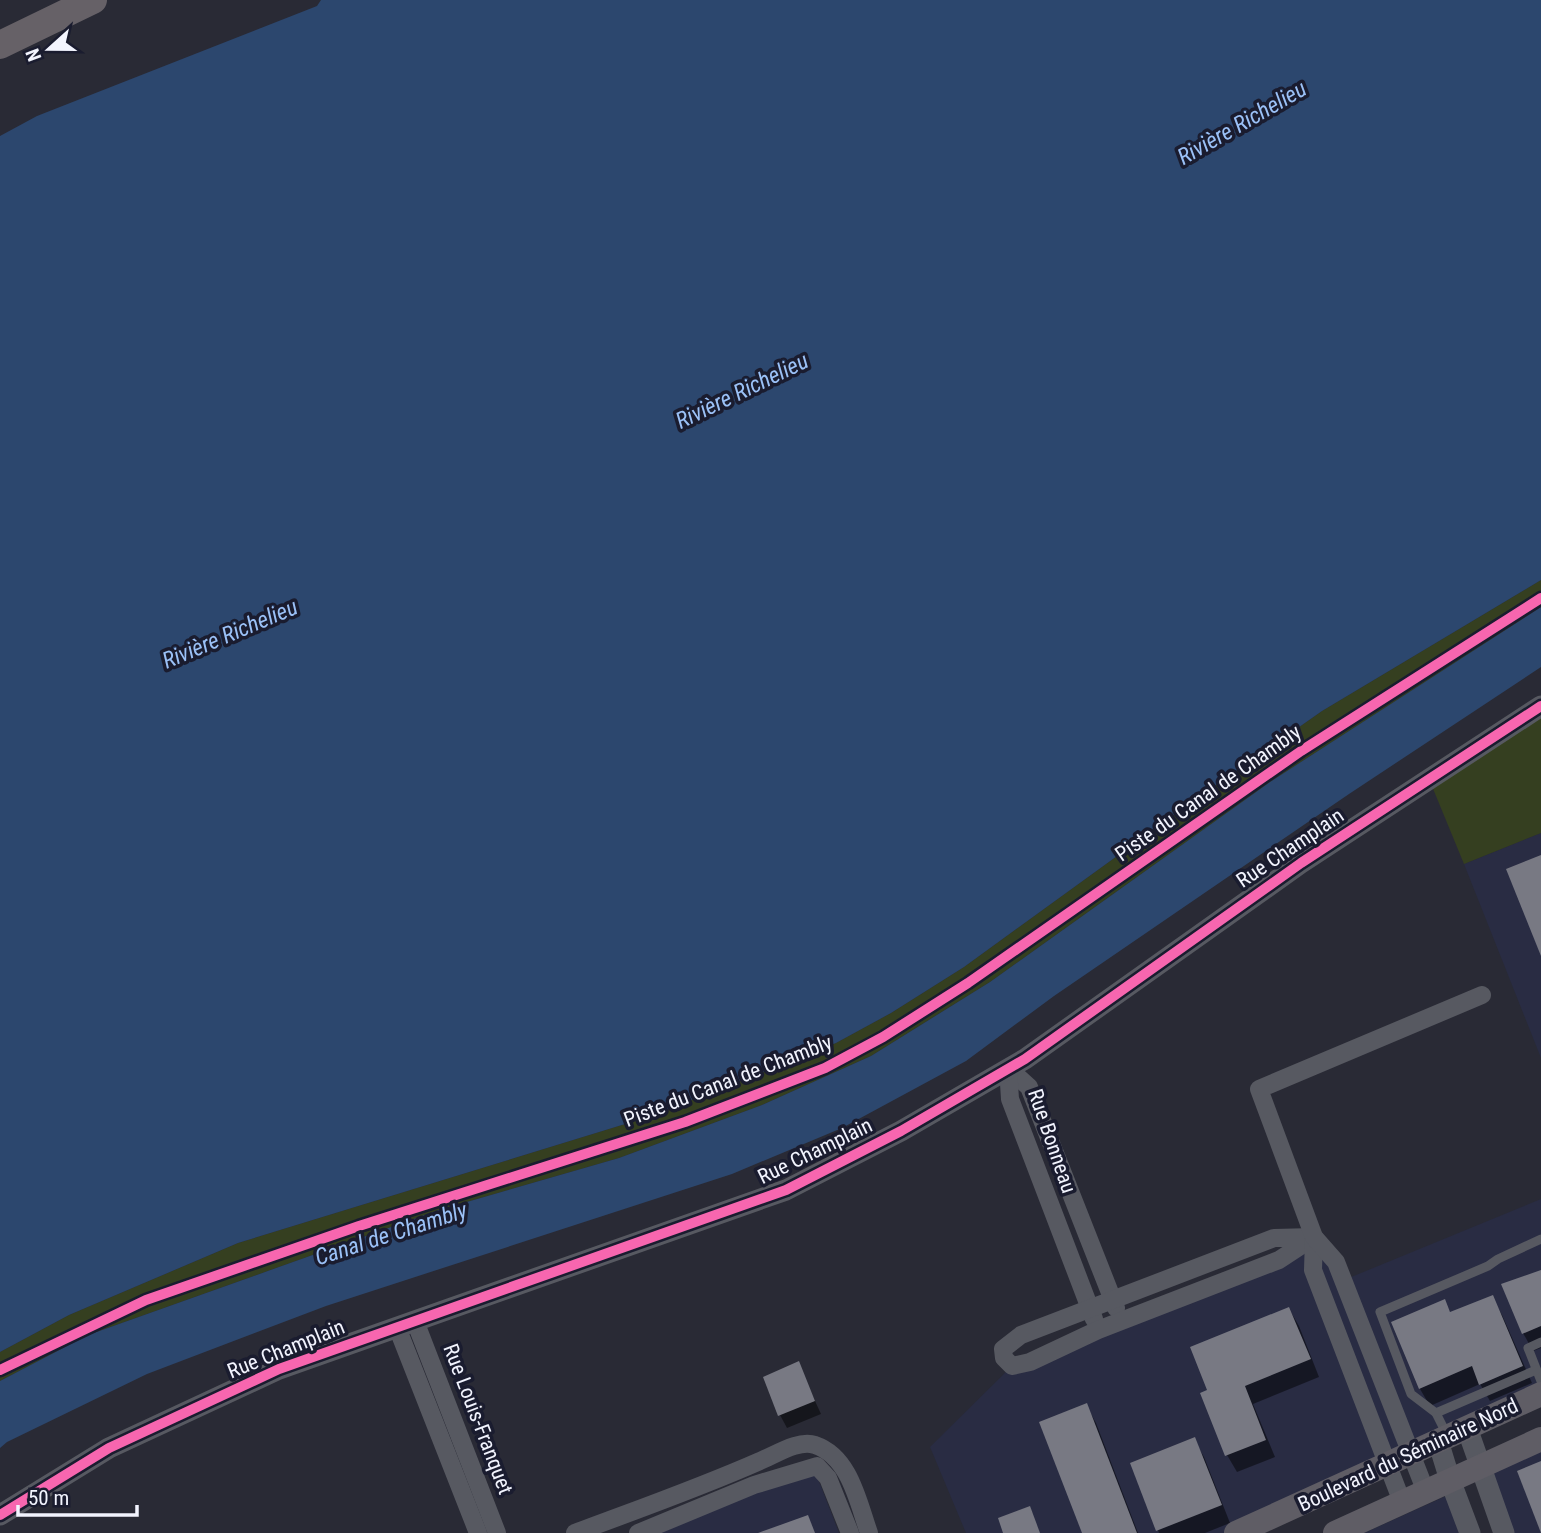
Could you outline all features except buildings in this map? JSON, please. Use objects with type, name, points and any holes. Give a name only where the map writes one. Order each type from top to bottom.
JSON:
[{"type":"main road","points":[[0,45],[93,0]]},
{"type":"main road","name":"Boulevard du Séminaire Nord","points":[[1236,1533],[1451,1435],[1538,1382]]},
{"type":"main road","name":"Boulevard du Séminaire Nord","points":[[1335,1533],[1541,1439]]},
{"type":"street","name":"Rue Champlain","points":[[0,1515],[109,1448],[279,1369],[786,1190],[901,1130],[1008,1068],[1301,863],[1541,706]]},
{"type":"street","points":[[1426,1492],[1336,1262],[1314,1237],[1258,1089],[1482,995]]},
{"type":"street","name":"Rue Bonneau","points":[[1008,1068],[1029,1087],[1121,1322]]},
{"type":"street","name":"Rue Bonneau","points":[[1008,1068],[1010,1099],[1098,1330]]},
{"type":"street","points":[[1314,1237],[1279,1260],[1098,1330],[1030,1362],[1012,1366],[1004,1359],[1003,1349],[1021,1335],[1112,1299],[1274,1238],[1314,1237]]},
{"type":"street","points":[[1314,1237],[1313,1270],[1402,1502]]},
{"type":"street","points":[[1197,1267],[1206,1288]]},
{"type":"street","name":"Rue Louis-Franquet","points":[[406,1324],[478,1533]]},
{"type":"street","name":"Rue Louis-Franquet","points":[[406,1324],[498,1533]]},
{"type":"street","points":[[1342,1343],[1362,1327]]},
{"type":"street","points":[[1451,1435],[1480,1467],[1504,1533]]},
{"type":"street","points":[[1451,1435],[1450,1480],[1470,1533]]},
{"type":"street","points":[[813,1444],[817,1466],[828,1478],[850,1533]]},
{"type":"street","points":[[575,1533],[796,1446],[813,1444],[833,1454],[848,1475],[869,1533]]},
{"type":"street","points":[[630,1512],[638,1533],[754,1485],[817,1466]]},
{"type":"street","points":[[747,1467],[754,1485]]},
{"type":"lane","points":[[1362,1327],[1380,1312],[1541,1240]]},
{"type":"lane","points":[[1380,1312],[1411,1394],[1436,1413],[1451,1435]]},
{"type":"lane","points":[[1538,1382],[1528,1348],[1541,1342]]},
{"type":"lane","points":[[1436,1413],[1541,1381]]},
{"type":"shaded area","points":[[1541,833],[1541,1058],[1464,864]]},
{"type":"shaded area","points":[[1541,1199],[1541,1394],[1236,1533],[966,1533],[930,1447],[1012,1366],[1314,1237],[1344,1280]]},
{"type":"shaded area","points":[[1541,1439],[1541,1533],[1509,1533],[1481,1467]]},
{"type":"shaded area","points":[[815,1471],[839,1533],[642,1533]]},
{"type":"shaded area","points":[[1446,1496],[1459,1533],[1364,1533]]},
{"type":"green space","points":[[1541,580],[1541,607],[1270,782],[990,982],[871,1056],[762,1105],[619,1158],[439,1210],[88,1335],[0,1381],[0,1352],[69,1315],[238,1243],[648,1117],[836,1043],[891,1013],[964,967],[1322,711]]},
{"type":"green space","points":[[1541,706],[1541,833],[1464,864],[1429,779]]},
{"type":"water","name":"Rivière Richelieu","points":[[321,0],[1541,0],[1541,580],[1322,711],[964,967],[891,1013],[836,1043],[648,1117],[238,1243],[69,1315],[0,1352],[0,136],[37,116],[317,6]]},
{"type":"water","name":"Canal de Chambly","points":[[1541,607],[1541,667],[1349,794],[1054,996],[966,1061],[842,1128],[732,1174],[326,1306],[147,1374],[7,1442],[0,1448],[0,1381],[88,1335],[439,1210],[619,1158],[762,1105],[871,1056],[990,982],[1270,782]]},
{"type":"cycle path","name":"Piste du Canal de Chambly","points":[[0,1370],[146,1300],[359,1226],[685,1122],[825,1068],[883,1037],[968,983],[1301,751],[1541,598]]},
{"type":"cycle path","points":[[0,1515],[109,1448],[279,1369],[786,1190],[901,1131],[1025,1059],[1301,863],[1541,706]]}]
